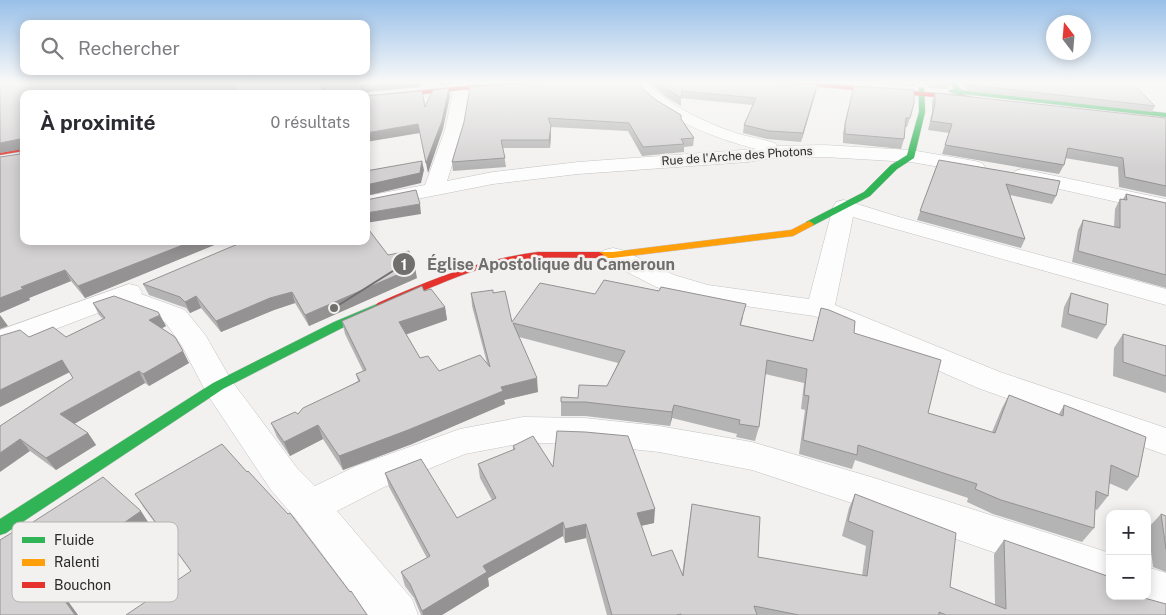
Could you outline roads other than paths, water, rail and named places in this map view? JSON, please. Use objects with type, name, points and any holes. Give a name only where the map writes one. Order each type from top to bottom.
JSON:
[{"type":"main road","points":[[0,528],[218,386],[254,366],[338,325],[416,290],[488,264],[537,255],[613,255],[793,234],[867,194],[894,167],[911,156],[919,111]]},
{"type":"main road","points":[[1085,111],[1166,121]]},
{"type":"main road","points":[[1122,111],[1166,115]]},
{"type":"main road","points":[[0,153],[20,150]]},
{"type":"main road","points":[[0,160],[20,157]]},
{"type":"street","points":[[434,190],[454,130],[458,111]]},
{"type":"street","points":[[677,111],[702,125],[730,137],[782,151]]},
{"type":"street","name":"Rue de l'Arche des Photons","points":[[370,202],[493,178],[578,168],[748,156],[782,151],[824,151],[911,156],[1054,181],[1166,206]]},
{"type":"street","points":[[820,309],[844,207],[891,222],[1166,297]]},
{"type":"street","points":[[613,255],[664,281],[706,293],[820,309],[989,380],[1166,442]]},
{"type":"street","points":[[0,341],[120,296],[154,281]]},
{"type":"street","points":[[120,296],[175,316],[196,344],[218,386],[284,478],[310,507],[396,615]]},
{"type":"street","points":[[310,507],[368,477],[460,442],[523,430],[585,431],[659,439],[752,456],[889,499],[1106,572]]},
{"type":"street","points":[[1151,588],[1166,594]]},
{"type":"place","name":"Église Apostolique du Cameroun","points":[[334,308]]}]
